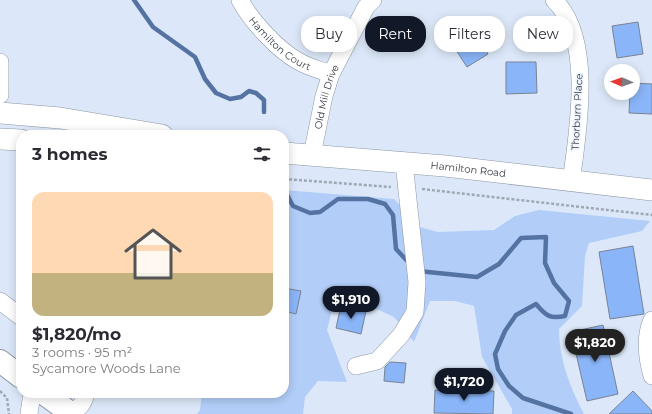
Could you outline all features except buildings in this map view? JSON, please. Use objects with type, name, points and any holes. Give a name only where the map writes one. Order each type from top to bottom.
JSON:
[{"type":"highway","points":[[0,361],[16,373]]},
{"type":"highway","points":[[50,398],[69,412]]},
{"type":"main road","points":[[0,113],[60,118],[132,130]]},
{"type":"main road","points":[[0,138],[16,140]]},
{"type":"main road","name":"Hamilton Road","points":[[289,153],[404,163],[652,190]]},
{"type":"street","name":"Hamilton Court","points":[[240,0],[245,8],[274,41],[298,61],[330,74]]},
{"type":"street","name":"Old Mill Drive","points":[[312,155],[330,74],[366,7],[373,0]]},
{"type":"street","name":"Thorburn Place","points":[[554,0],[566,15],[572,30],[578,52],[580,72],[576,142],[571,182]]},
{"type":"street","points":[[0,62],[0,95]]},
{"type":"street","points":[[356,366],[377,361],[401,335],[415,312],[417,282],[404,163]]},
{"type":"street","points":[[0,301],[16,313]]},
{"type":"street","points":[[652,320],[648,335],[647,356],[652,376]]},
{"type":"street","points":[[29,414],[31,398]]},
{"type":"street","points":[[69,412],[83,405],[85,398]]},
{"type":"path","points":[[289,179],[406,188],[652,214]]},
{"type":"path","points":[[0,391],[7,398],[10,414]]},
{"type":"shaded area","points":[[289,190],[394,199],[420,227],[438,232],[494,230],[515,216],[539,210],[650,221],[642,231],[589,243],[585,256],[582,306],[559,329],[561,351],[566,373],[584,414],[512,414],[512,409],[482,357],[474,306],[455,301],[430,301],[414,342],[394,317],[349,296],[334,302],[327,330],[347,382],[318,381],[305,397],[303,414],[197,414],[200,410],[201,398],[289,398]]},
{"type":"waterway","points":[[134,0],[153,27],[195,57],[205,79],[216,93],[230,99],[241,97],[249,91],[256,93],[264,100],[264,112]]},
{"type":"waterway","points":[[289,198],[293,206],[310,213],[320,212],[338,199],[368,199],[385,204],[393,215],[396,249],[410,264]]},
{"type":"waterway","points":[[418,271],[477,277],[499,264],[521,238],[546,237],[545,263],[554,283],[569,301],[565,316],[549,316],[536,304],[516,315],[505,331],[495,354],[498,369],[509,386],[523,398],[571,414]]}]
